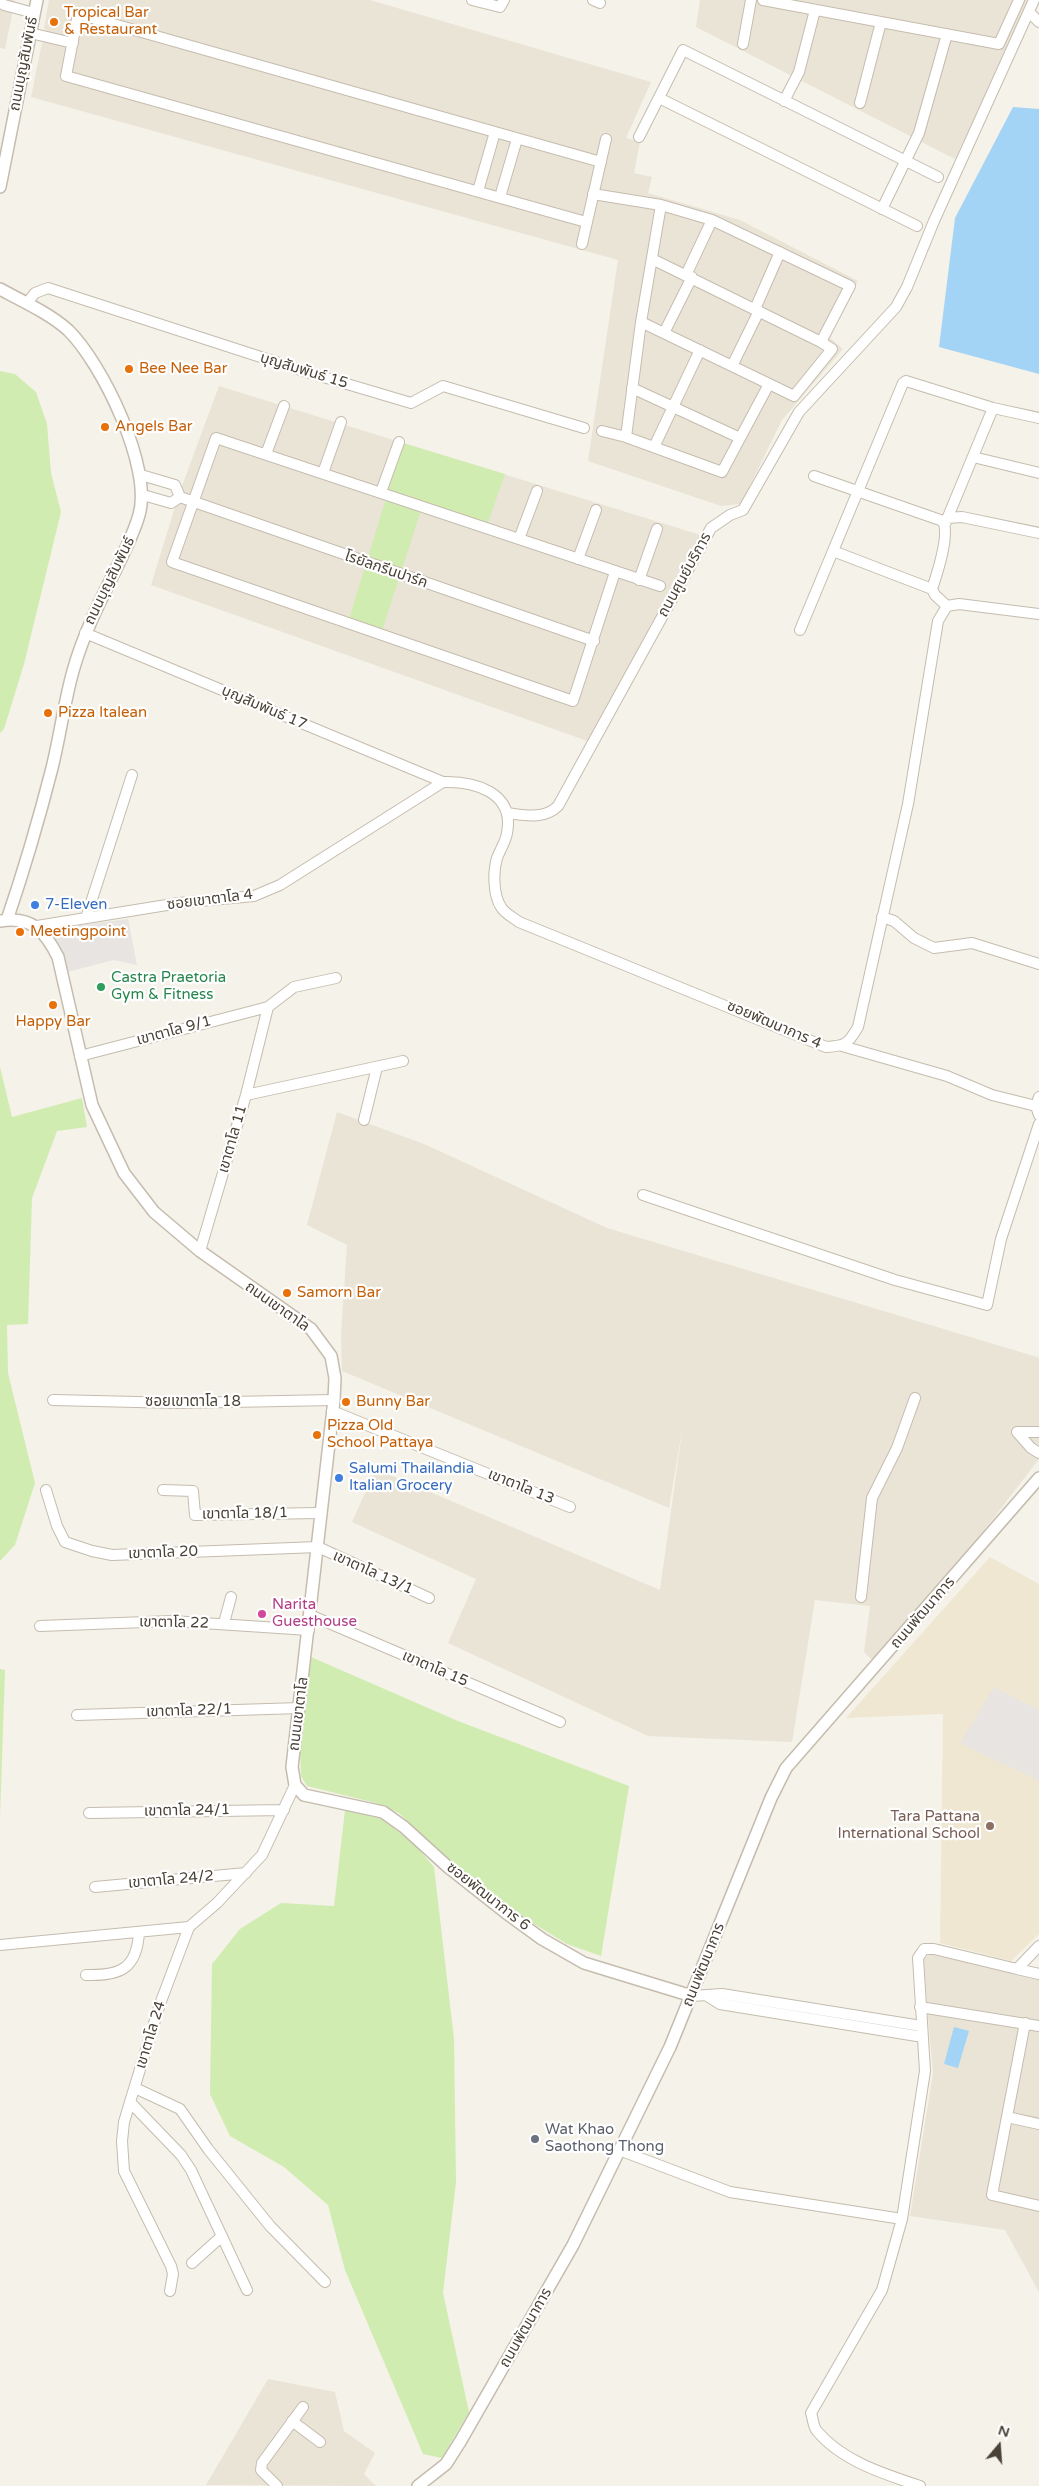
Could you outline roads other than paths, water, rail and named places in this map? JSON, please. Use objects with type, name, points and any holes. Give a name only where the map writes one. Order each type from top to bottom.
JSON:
[{"type":"street","name":"ถนนบุญสัมพันธ์","points":[[0,187],[37,0]]},
{"type":"street","points":[[472,0],[500,7],[504,0]]},
{"type":"street","points":[[743,44],[751,0]]},
{"type":"street","points":[[763,0],[999,44],[1019,0]]},
{"type":"street","name":"ถนนศูนย์บริการ","points":[[507,813],[538,816],[552,812],[558,806],[711,528],[730,515],[743,510],[799,412],[896,307],[907,287],[921,251],[1034,0]]},
{"type":"street","points":[[0,1],[4,5],[34,13]]},
{"type":"street","points":[[784,101],[799,72],[815,10]]},
{"type":"street","points":[[1029,12],[1039,22]]},
{"type":"street","points":[[586,222],[66,76],[78,14],[601,162]]},
{"type":"street","points":[[860,103],[881,22]]},
{"type":"street","points":[[30,33],[73,43]]},
{"type":"street","points":[[882,209],[919,133],[947,34]]},
{"type":"street","points":[[639,137],[683,50],[938,177]]},
{"type":"street","points":[[659,98],[917,226]]},
{"type":"street","points":[[478,191],[495,132]]},
{"type":"street","points":[[500,197],[516,139]]},
{"type":"street","points":[[582,244],[606,139]]},
{"type":"street","points":[[593,194],[661,204],[712,220],[850,286],[821,342]]},
{"type":"street","points":[[626,437],[641,322],[661,204]]},
{"type":"street","points":[[664,333],[712,220]]},
{"type":"street","points":[[732,366],[780,252]]},
{"type":"street","points":[[641,322],[794,396],[832,349],[689,276],[652,260]]},
{"type":"street","name":"บุญสัมพันธ์ 15","points":[[27,304],[35,293],[48,288],[310,374],[411,403],[443,386],[584,428]]},
{"type":"street","name":"ถนนบุญสัมพันธ์","points":[[0,289],[66,328],[83,346],[105,381],[134,452],[141,475],[143,496],[134,530],[85,633],[72,672],[52,766],[26,864],[3,920]]},
{"type":"street","points":[[654,447],[700,350]]},
{"type":"street","points":[[800,630],[903,383],[906,381],[993,408],[1039,418]]},
{"type":"street","points":[[602,431],[626,437],[722,472],[769,384]]},
{"type":"street","points":[[632,388],[740,438]]},
{"type":"street","points":[[266,454],[284,406]]},
{"type":"street","points":[[932,589],[944,543],[946,521],[993,408]]},
{"type":"street","points":[[323,473],[341,422]]},
{"type":"street","points":[[615,572],[594,642],[573,701],[172,562],[216,438],[660,586]]},
{"type":"street","points":[[381,492],[399,442]]},
{"type":"street","points":[[973,457],[1039,473]]},
{"type":"street","name":"โรยัลกรีนปาร์ค","points":[[141,475],[175,485],[180,497],[594,642]]},
{"type":"street","points":[[814,476],[937,519],[946,521],[962,518],[1039,533]]},
{"type":"street","points":[[519,539],[537,491]]},
{"type":"street","name":"โรยัลกรีนปาร์ค","points":[[143,496],[171,503],[180,497]]},
{"type":"street","points":[[578,559],[596,510]]},
{"type":"street","points":[[639,580],[657,529]]},
{"type":"street","points":[[833,551],[932,589],[947,606],[959,604],[1039,614]]},
{"type":"street","name":"ซอยพัฒนาการ 4","points":[[507,813],[508,832],[497,860],[494,887],[501,908],[519,922],[826,1047],[842,1046],[850,1040],[858,1027],[908,804],[938,621],[947,606]]},
{"type":"street","name":"บุญสัมพันธ์ 17","points":[[85,633],[443,782]]},
{"type":"street","points":[[86,918],[132,775]]},
{"type":"street","points":[[443,782],[462,782],[487,789],[501,801],[507,813]]},
{"type":"street","name":"ซอยเขาตาโล 4","points":[[37,926],[179,903],[254,896],[280,885],[443,782]]},
{"type":"street","points":[[882,917],[889,918],[914,938],[934,948],[972,943],[1039,964]]},
{"type":"street","points":[[3,920],[24,921],[37,926]]},
{"type":"street","name":"ถนนเขาตาโล","points":[[37,926],[50,942],[58,957],[92,1104],[124,1173],[154,1212],[200,1251],[311,1329],[331,1356],[336,1378],[292,1767],[295,1785]]},
{"type":"street","points":[[246,1095],[268,1006],[294,987],[336,978]]},
{"type":"street","name":"เขาตาโล 9/1","points":[[80,1056],[268,1006]]},
{"type":"street","points":[[842,1046],[947,1076],[992,1095],[1038,1106]]},
{"type":"street","name":"เขาตาโล 11","points":[[200,1251],[246,1095],[403,1062]]},
{"type":"street","points":[[364,1120],[377,1067]]},
{"type":"street","points":[[643,1195],[895,1280],[987,1305],[1001,1239],[1039,1124]]},
{"type":"street","points":[[861,1597],[872,1498],[897,1448],[915,1398]]},
{"type":"street","name":"ซอยเขาตาโล 18","points":[[52,1400],[178,1404],[333,1405]]},
{"type":"street","name":"เขาตาโล 13","points":[[333,1405],[570,1508]]},
{"type":"street","points":[[1039,1432],[1018,1432],[1031,1448],[1039,1453]]},
{"type":"street","name":"ถนนพัฒนาการ","points":[[418,2486],[446,2464],[560,2269],[670,2047],[771,1798],[786,1768],[1039,1478]]},
{"type":"street","name":"เขาตาโล 20","points":[[46,1490],[57,1526],[66,1542],[92,1551],[112,1554],[318,1547]]},
{"type":"street","name":"เขาตาโล 18/1","points":[[163,1490],[194,1491],[195,1515],[320,1513]]},
{"type":"street","name":"เขาตาโล 13/1","points":[[318,1547],[429,1598]]},
{"type":"street","points":[[224,1623],[231,1597]]},
{"type":"street","name":"เขาตาโล 15","points":[[310,1615],[560,1722]]},
{"type":"street","name":"เขาตาโล 22","points":[[40,1626],[172,1621],[309,1630]]},
{"type":"street","name":"เขาตาโล 22/1","points":[[78,1715],[300,1708]]},
{"type":"street","name":"ซอยพัฒนาการ 6","points":[[295,1785],[304,1795],[383,1812],[404,1827],[448,1867],[505,1912],[542,1939],[584,1963],[692,1996]]},
{"type":"street","name":"เขาตาโล 24","points":[[170,2290],[173,2274],[171,2266],[124,2171],[122,2141],[124,2122],[160,2004],[189,1927],[246,1873],[262,1855],[295,1785]]},
{"type":"street","name":"เขาตาโล 24/1","points":[[89,1813],[284,1810]]},
{"type":"street","name":"เขาตาโล 24/2","points":[[95,1887],[246,1873]]},
{"type":"street","points":[[0,1945],[189,1927]]},
{"type":"street","points":[[86,1976],[122,1971],[133,1960],[138,1948],[139,1932]]},
{"type":"street","points":[[1017,1969],[1039,1946]]},
{"type":"street","points":[[920,2486],[880,2472],[842,2453],[816,2430],[811,2413],[882,2290],[902,2219],[925,2071],[918,1958],[924,1949],[934,1949],[1039,1974]]},
{"type":"street","points":[[692,1996],[722,1994],[922,2031]]},
{"type":"street","points":[[920,2007],[1039,2026]]},
{"type":"street","points":[[1025,2023],[992,2195],[1039,2206]]},
{"type":"street","points":[[135,2088],[180,2109],[208,2149],[270,2226],[325,2282]]},
{"type":"street","points":[[130,2102],[181,2155],[191,2170],[247,2290]]},
{"type":"street","points":[[1007,2117],[1039,2124]]},
{"type":"street","points":[[619,2150],[730,2192],[902,2219]]},
{"type":"street","points":[[192,2263],[222,2236]]},
{"type":"street","points":[[276,2486],[261,2470],[262,2463],[303,2407]]},
{"type":"street","points":[[292,2421],[320,2442]]},
{"type":"water","points":[[1013,107],[1039,109],[1039,374],[939,347],[955,218]]},
{"type":"water","points":[[954,2027],[969,2031],[958,2068],[944,2064]]},
{"type":"place","name":"Tropical Bar & Restaurant","points":[[54,22]]},
{"type":"place","name":"Bee Nee Bar","points":[[129,369]]},
{"type":"place","name":"Angels Bar","points":[[105,427]]},
{"type":"place","name":"Pizza Italean","points":[[48,713]]},
{"type":"place","name":"7-Eleven","points":[[35,905]]},
{"type":"place","name":"Meetingpoint","points":[[20,932]]},
{"type":"place","name":"Castra Praetoria Gym & Fitness","points":[[101,987]]},
{"type":"place","name":"Happy Bar","points":[[53,1005]]},
{"type":"place","name":"Samorn Bar","points":[[287,1293]]},
{"type":"place","name":"Bunny Bar","points":[[346,1402]]},
{"type":"place","name":"Pizza Old School Pattaya","points":[[317,1435]]},
{"type":"place","name":"Salumi Thailandia Italian Grocery","points":[[339,1478]]},
{"type":"place","name":"Narita Guesthouse","points":[[262,1614]]},
{"type":"place","name":"Tara Pattana International School","points":[[990,1826]]},
{"type":"place","name":"Wat Khao Saothong Thong","points":[[535,2139]]}]
